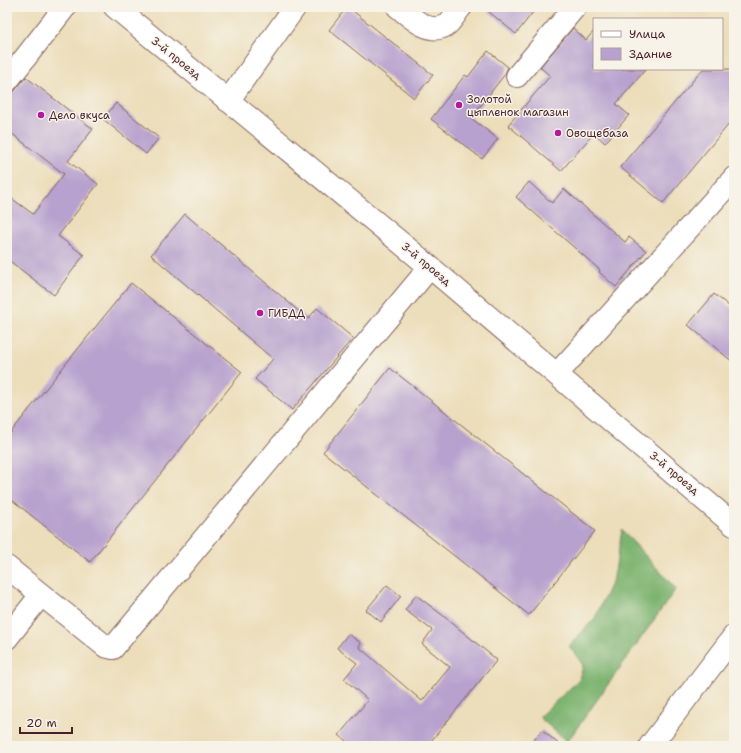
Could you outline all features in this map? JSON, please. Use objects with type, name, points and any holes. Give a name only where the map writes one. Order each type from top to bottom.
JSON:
[{"type":"street","points":[[7,81],[65,7]]},
{"type":"street","name":"3-й проезд","points":[[115,7],[430,267],[734,525]]},
{"type":"street","points":[[228,100],[295,7]]},
{"type":"street","points":[[398,7],[423,25],[435,29],[445,26],[461,7]]},
{"type":"street","points":[[517,76],[575,7]]},
{"type":"street","points":[[557,374],[734,178]]},
{"type":"street","points":[[7,566],[105,646],[114,648],[430,267]]},
{"type":"street","points":[[7,638],[41,595]]},
{"type":"street","points":[[650,746],[734,636]]},
{"type":"green space","points":[[622,530],[676,589],[567,742],[539,717],[580,679],[583,665],[569,646],[595,618],[614,577]]},
{"type":"building","points":[[347,7],[433,75],[414,98],[329,30]]},
{"type":"building","points":[[483,7],[537,7],[516,34]]},
{"type":"building","points":[[573,28],[586,40],[593,32],[593,70],[645,70],[616,104],[629,115],[605,143],[594,133],[561,171],[508,125],[550,76],[540,67]]},
{"type":"building","name":"Золотой цыпленок магазин","points":[[488,51],[508,67],[505,74],[471,118],[498,139],[482,159],[431,119],[465,75],[468,77]]},
{"type":"building","points":[[734,69],[734,118],[663,203],[620,167],[702,70]]},
{"type":"building","points":[[26,77],[93,129],[68,161],[98,184],[58,236],[84,255],[54,295],[7,259],[7,195],[33,214],[64,174],[7,130],[7,100]]},
{"type":"building","points":[[116,103],[159,138],[146,154],[103,119]]},
{"type":"building","points":[[529,182],[552,203],[564,189],[625,242],[629,237],[646,251],[616,287],[599,272],[600,270],[516,197]]},
{"type":"building","name":"ГИБДД","points":[[185,214],[308,319],[317,308],[353,338],[292,410],[255,379],[273,359],[151,255]]},
{"type":"building","points":[[131,283],[242,372],[90,562],[7,496],[7,437]]},
{"type":"building","points":[[714,294],[734,310],[734,363],[688,325]]},
{"type":"building","points":[[390,368],[595,531],[529,615],[323,452]]},
{"type":"building","points":[[387,585],[401,596],[381,622],[366,610]]},
{"type":"building","points":[[416,595],[497,660],[427,746],[352,746],[339,735],[368,700],[344,679],[357,663],[337,648],[348,634],[361,643],[359,647],[422,701],[450,667],[422,644],[432,630],[405,610]]},
{"type":"building","points":[[542,730],[561,746],[529,746]]},
{"type":"place","name":"Золотой цыпленок магазин","points":[[459,105]]},
{"type":"place","name":"Дело вкуса","points":[[41,115]]},
{"type":"place","name":"Овощебаза","points":[[558,133]]},
{"type":"place","name":"ГИБДД","points":[[260,313]]}]
